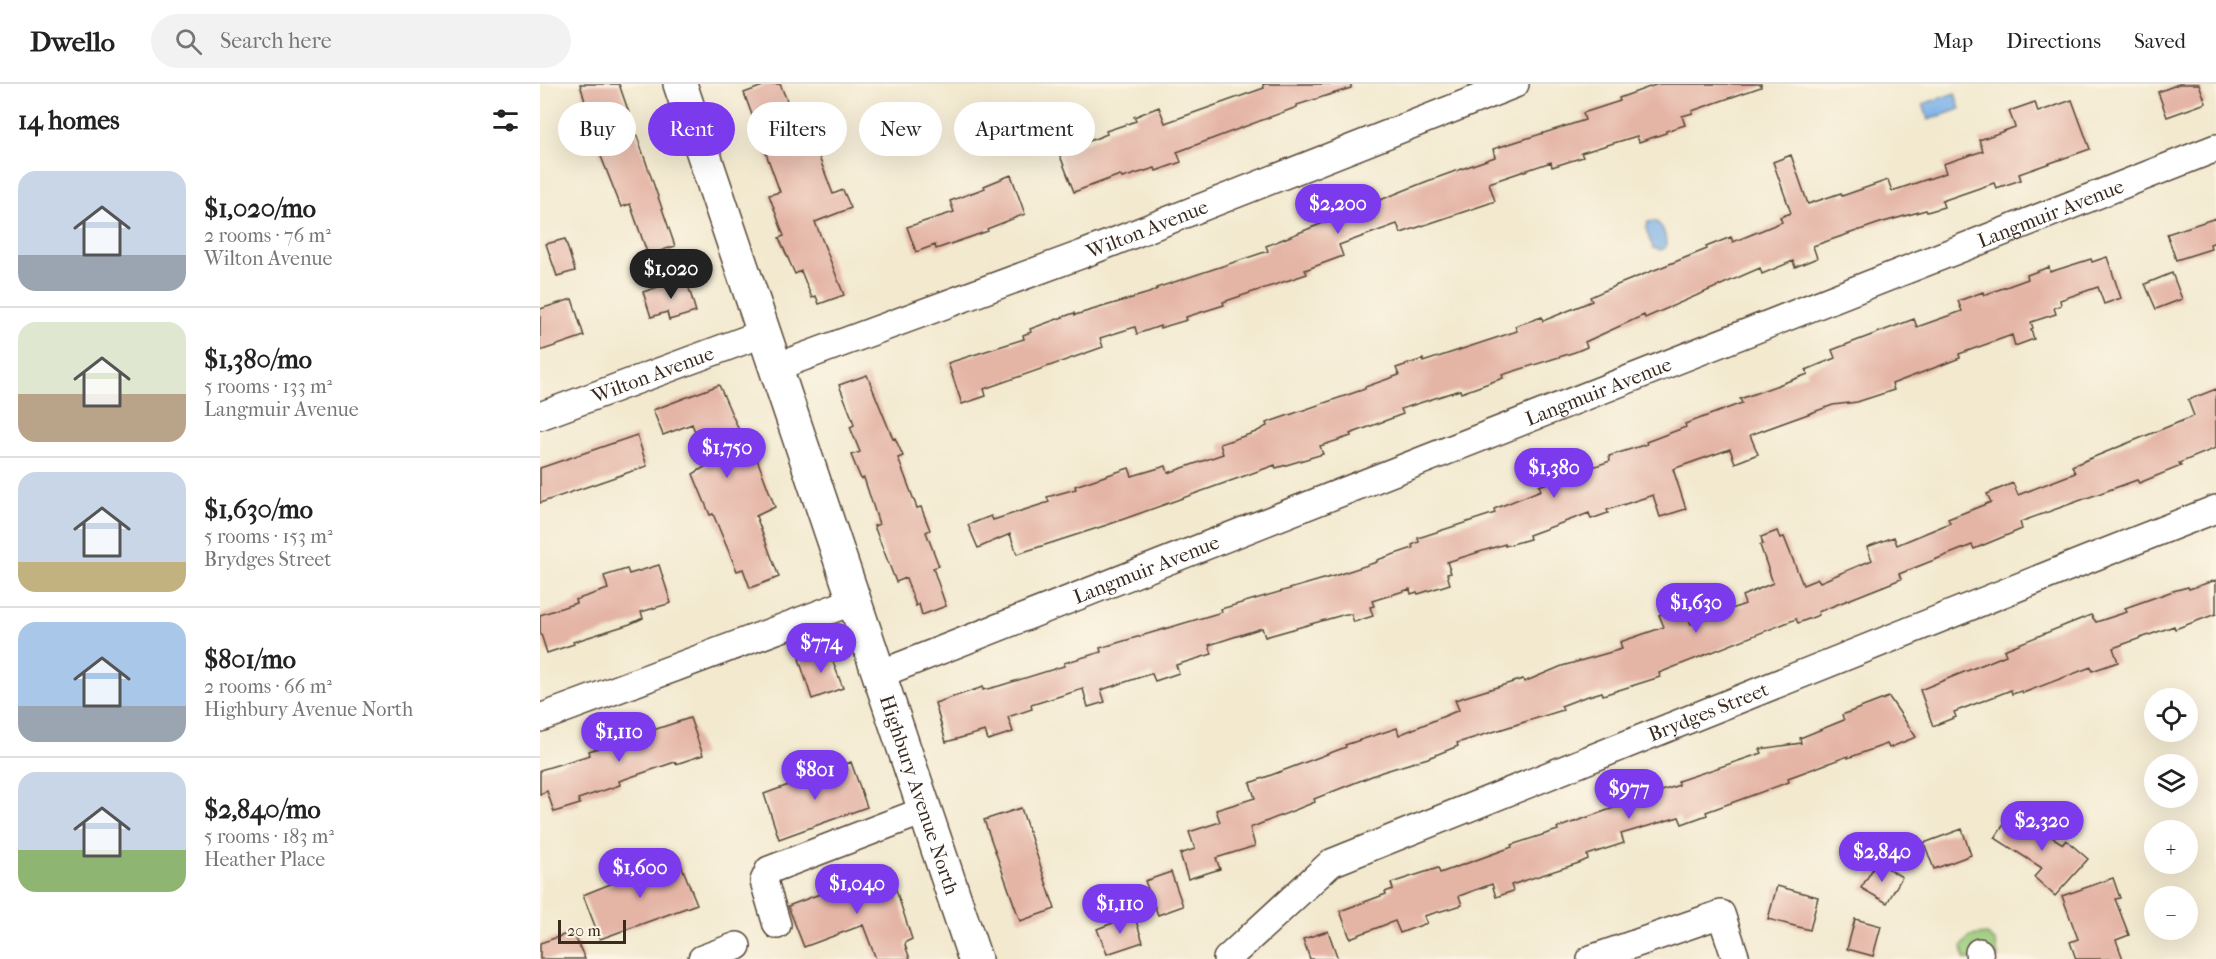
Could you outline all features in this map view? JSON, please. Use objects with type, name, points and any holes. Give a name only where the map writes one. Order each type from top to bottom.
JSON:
[{"type":"main road","name":"Highbury Avenue North","points":[[680,84],[975,959]]},
{"type":"street","name":"Wilton Avenue","points":[[776,367],[1083,254],[1515,84]]},
{"type":"street","name":"Langmuir Avenue","points":[[880,674],[2216,148]]},
{"type":"street","name":"Wilton Avenue","points":[[540,416],[764,333]]},
{"type":"street","name":"Brydges Street","points":[[1227,959],[1331,863],[2216,509]]},
{"type":"street","points":[[540,718],[854,602]]},
{"type":"street","points":[[777,925],[764,881],[768,870],[926,810]]},
{"type":"street","points":[[1592,959],[1720,914],[1736,959]]},
{"type":"street","points":[[702,959],[737,946]]},
{"type":"green space","points":[[1986,934],[1996,942],[1998,959],[1964,959],[1962,946],[1970,936]]},
{"type":"water","points":[[1955,93],[1960,109],[1928,120],[1923,104]]},
{"type":"water","points":[[1654,221],[1660,225],[1665,236],[1665,248],[1661,250],[1653,248],[1646,229],[1648,222]]},
{"type":"building","points":[[580,84],[619,84],[625,102],[585,102]]},
{"type":"building","points":[[768,84],[780,84],[788,102],[747,102],[744,93]]},
{"type":"building","points":[[1263,84],[1351,84],[1351,88],[1297,105],[1297,107],[1177,152],[1181,162],[1156,171],[1155,168],[1122,178],[1120,175],[1074,192],[1060,156],[1095,156],[1095,139],[1107,134],[1106,131],[1136,121],[1134,117],[1159,107],[1165,123],[1264,88]]},
{"type":"building","points":[[1658,84],[1761,84],[1761,87],[1692,111],[1693,113],[1682,116],[1685,125],[1666,131],[1666,133],[1639,142],[1637,136],[1581,153],[1583,157],[1552,167],[1551,162],[1489,183],[1495,201],[1401,233],[1397,224],[1339,245],[1343,256],[1305,270],[1307,274],[1223,302],[1224,305],[1186,317],[1187,320],[1137,334],[1135,327],[1100,338],[1103,347],[984,389],[986,396],[962,404],[948,363],[1024,339],[1023,335],[1031,332],[1030,329],[1074,313],[1075,315],[1149,293],[1156,288],[1268,251],[1266,246],[1425,182],[1495,157],[1493,149],[1585,120],[1583,113],[1620,101],[1619,98]]},
{"type":"building","points":[[2179,84],[2199,84],[2206,103],[2167,117],[2158,92]]},
{"type":"building","points":[[2072,100],[2090,149],[2019,174],[2021,180],[1996,188],[1994,183],[1942,201],[1944,207],[1880,223],[1813,246],[1817,258],[1795,267],[1793,261],[1762,274],[1760,268],[1645,318],[1644,315],[1585,342],[1587,347],[1575,352],[1502,375],[1503,378],[1461,393],[1460,390],[1401,409],[1403,414],[1350,434],[1351,436],[1320,446],[1323,454],[1276,468],[1275,465],[1110,524],[1017,554],[1010,534],[978,548],[968,525],[991,516],[993,520],[1049,502],[1047,497],[1076,489],[1075,486],[1129,468],[1132,476],[1166,466],[1168,473],[1223,454],[1220,444],[1256,432],[1267,426],[1266,423],[1399,375],[1396,368],[1423,359],[1423,362],[1517,331],[1515,326],[1542,317],[1543,321],[1592,301],[1590,297],[1707,249],[1706,247],[1731,237],[1733,242],[1782,222],[1780,217],[1791,213],[1773,162],[1791,155],[1808,204],[1841,193],[1842,196],[1888,180],[1892,191],[1946,173],[1943,164],[1983,151],[1979,140],[2015,127],[2009,111],[2035,102],[2038,112]]},
{"type":"building","points":[[636,133],[675,246],[648,255],[630,204],[621,207],[601,156],[636,156]]},
{"type":"building","points":[[767,156],[819,156],[833,194],[843,190],[851,208],[815,222],[844,295],[819,304],[816,296],[812,298],[801,271],[795,274],[779,238],[784,236],[769,195],[780,192]]},
{"type":"building","points":[[1011,175],[1025,214],[987,229],[988,231],[936,249],[935,245],[916,252],[907,227],[954,212],[950,201]]},
{"type":"building","points":[[2216,218],[2216,242],[2210,244],[2211,249],[2176,260],[2167,234]]},
{"type":"building","points":[[565,239],[575,271],[557,276],[546,244]]},
{"type":"building","points":[[2107,257],[2121,298],[2104,304],[2098,287],[2060,300],[2061,305],[2054,308],[2056,314],[2031,322],[2034,339],[2015,346],[2012,335],[1959,354],[1960,358],[1892,384],[1894,390],[1857,402],[1833,405],[1750,435],[1758,454],[1735,463],[1730,449],[1673,469],[1686,509],[1660,517],[1653,495],[1607,510],[1608,513],[1591,519],[1589,513],[1529,535],[1530,539],[1505,546],[1505,544],[1447,562],[1451,573],[1447,574],[1450,584],[1418,594],[1417,592],[1411,594],[1410,589],[1372,601],[1374,606],[1370,607],[1373,616],[1354,622],[1351,614],[1346,614],[1265,637],[1262,628],[1209,645],[1212,654],[1176,665],[1179,673],[1155,681],[1150,674],[1101,690],[1105,702],[1088,707],[1083,689],[1031,705],[1032,709],[1008,717],[1013,732],[988,740],[985,731],[946,742],[935,703],[983,687],[983,690],[999,686],[1064,666],[1064,663],[1101,652],[1100,648],[1377,562],[1377,560],[1413,548],[1412,545],[1419,542],[1418,538],[1495,513],[1494,509],[1541,490],[1539,486],[1610,461],[1609,456],[1647,444],[1646,442],[1686,427],[1685,424],[1742,403],[1740,399],[1808,374],[1806,370],[1835,358],[1832,350],[1914,319],[1917,327],[1962,311],[1958,301],[1983,292],[1984,295],[2028,279],[2027,275],[2049,267],[2050,272],[2091,259],[2092,262]]},
{"type":"building","points":[[2172,273],[2182,299],[2156,309],[2145,284]]},
{"type":"building","points":[[686,278],[696,312],[669,320],[667,312],[651,317],[643,292]]},
{"type":"building","points":[[572,299],[584,336],[540,351],[540,309]]},
{"type":"building","points":[[867,375],[893,439],[895,438],[903,456],[898,458],[917,508],[921,507],[930,530],[926,532],[939,566],[933,568],[946,606],[922,615],[919,604],[916,606],[906,578],[896,582],[874,526],[879,524],[864,478],[861,479],[851,455],[860,452],[850,427],[854,425],[852,418],[839,385]]},
{"type":"building","points":[[719,385],[749,453],[754,451],[775,507],[756,516],[779,577],[750,588],[743,569],[737,571],[693,474],[708,465],[692,424],[663,435],[653,410]]},
{"type":"building","points":[[2216,389],[2216,448],[2179,463],[2181,466],[2139,483],[2137,480],[2020,522],[2022,529],[1974,549],[1972,545],[1899,574],[1901,579],[1818,612],[1819,615],[1798,623],[1796,619],[1659,673],[1660,677],[1603,695],[1602,692],[1582,698],[1561,706],[1563,710],[1457,743],[1458,746],[1428,758],[1382,772],[1314,799],[1315,802],[1250,828],[1255,846],[1216,858],[1220,869],[1188,879],[1180,854],[1195,849],[1189,832],[1220,822],[1216,810],[1255,798],[1250,783],[1346,747],[1345,745],[1397,728],[1399,735],[1459,710],[1455,700],[1523,679],[1524,682],[1562,666],[1622,649],[1620,642],[1664,627],[1659,615],[1683,605],[1691,624],[1745,604],[1742,596],[1773,583],[1760,545],[1763,544],[1761,537],[1777,531],[1780,538],[1784,537],[1803,585],[1818,579],[1820,582],[1872,560],[1867,547],[1894,537],[1897,545],[1950,523],[1948,519],[1991,502],[1987,494],[2013,483],[2018,495],[2075,473],[2072,466],[2194,416],[2188,400]]},
{"type":"building","points":[[637,435],[647,466],[540,503],[540,468]]},
{"type":"building","points":[[659,565],[671,603],[641,612],[643,618],[630,624],[573,642],[574,644],[547,653],[540,631],[540,615],[608,589],[604,576],[627,569],[629,574]]},
{"type":"building","points":[[2216,580],[2216,614],[2113,648],[2118,662],[2092,671],[2091,667],[2023,693],[2022,691],[2012,694],[2011,690],[1954,712],[1956,717],[1933,726],[1920,690],[2006,655],[2004,650],[2091,615],[2096,622],[2127,612],[2125,608],[2173,591],[2188,587],[2189,589]]},
{"type":"building","points":[[828,649],[843,688],[812,699],[799,659]]},
{"type":"building","points":[[1889,697],[1916,737],[1889,748],[1887,744],[1848,758],[1848,756],[1788,778],[1789,782],[1706,812],[1707,815],[1682,824],[1679,817],[1621,834],[1624,843],[1587,855],[1588,859],[1579,863],[1511,885],[1513,891],[1496,897],[1492,884],[1459,896],[1462,905],[1424,916],[1427,923],[1400,933],[1395,921],[1350,938],[1340,911],[1386,894],[1385,892],[1393,889],[1391,883],[1438,868],[1440,873],[1512,847],[1511,845],[1679,785],[1678,781],[1762,753],[1760,749],[1801,743],[1800,738],[1844,720],[1842,715]]},
{"type":"building","points":[[690,718],[703,755],[619,781],[620,785],[578,799],[580,804],[554,812],[547,791],[540,794],[540,770],[590,755],[589,751]]},
{"type":"building","points":[[851,762],[867,807],[779,839],[764,794]]},
{"type":"building","points":[[1021,808],[1055,909],[1020,921],[984,820]]},
{"type":"building","points":[[2012,812],[2063,844],[2066,840],[2088,859],[2055,896],[2034,877],[2042,868],[1995,838]]},
{"type":"building","points":[[1962,829],[1971,855],[1934,869],[1924,843]]},
{"type":"building","points":[[678,857],[697,904],[600,939],[583,895]]},
{"type":"building","points":[[1877,862],[1902,877],[1887,903],[1861,888]]},
{"type":"building","points":[[889,868],[912,939],[905,945],[910,959],[876,959],[863,925],[804,947],[788,906]]},
{"type":"building","points":[[1171,872],[1183,906],[1158,915],[1145,881]]},
{"type":"building","points":[[2113,878],[2120,898],[2115,899],[2129,935],[2116,940],[2123,959],[2076,959],[2070,942],[2078,939],[2062,896]]},
{"type":"building","points":[[1777,886],[1818,897],[1810,930],[1768,919]]},
{"type":"building","points":[[1134,915],[1143,942],[1107,954],[1097,929]]},
{"type":"building","points":[[1855,919],[1881,926],[1873,956],[1847,949]]},
{"type":"building","points":[[1328,931],[1338,959],[1310,959],[1303,939]]},
{"type":"building","points":[[573,932],[585,959],[540,959],[540,943]]}]
